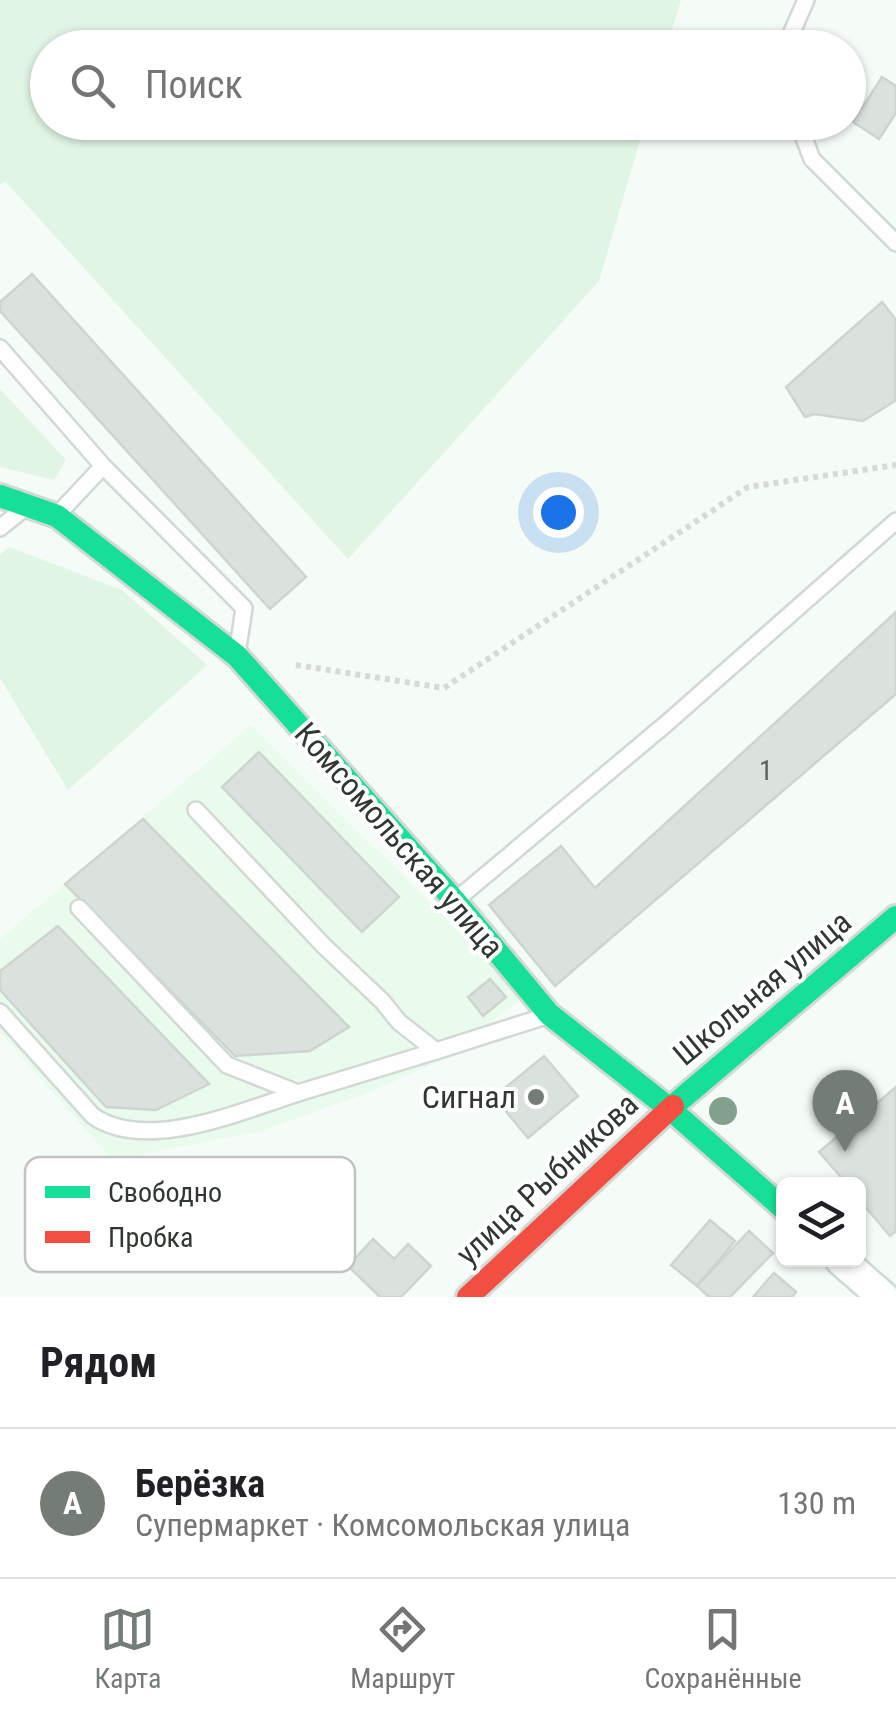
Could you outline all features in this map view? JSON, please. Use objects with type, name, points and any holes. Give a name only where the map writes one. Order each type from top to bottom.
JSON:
[{"type":"street","name":"Комсомольская улица","points":[[0,496],[57,516],[236,656],[455,901],[550,1014],[670,1109],[776,1202]]},
{"type":"street","name":"Школьная улица","points":[[670,1109],[896,917]]},
{"type":"street","name":"улица Рыбникова","points":[[468,1297],[670,1109]]},
{"type":"street","points":[[849,1267],[883,1297]]},
{"type":"lane","points":[[792,30],[806,0]]},
{"type":"lane","points":[[805,140],[812,159],[896,244]]},
{"type":"lane","points":[[0,348],[103,466],[244,608],[236,656]]},
{"type":"lane","points":[[57,516],[103,466]]},
{"type":"lane","points":[[0,528],[28,506]]},
{"type":"lane","points":[[455,901],[667,723],[896,521]]},
{"type":"lane","points":[[196,810],[398,1022],[436,1051]]},
{"type":"lane","points":[[80,908],[227,1064],[298,1092]]},
{"type":"lane","points":[[0,1012],[93,1116],[110,1128],[166,1132],[550,1014]]},
{"type":"path","points":[[293,665],[444,688],[748,486],[896,466]]},
{"type":"shaded area","points":[[0,0],[681,0],[672,30],[30,30],[30,140],[640,140],[599,281],[348,559],[5,181],[0,185]]},
{"type":"shaded area","points":[[0,389],[66,460],[54,480],[0,467]]},
{"type":"shaded area","points":[[9,547],[122,590],[207,665],[68,790],[0,678],[0,555]]},
{"type":"shaded area","points":[[251,725],[500,972],[519,1000],[447,1058],[367,1093],[261,1131],[127,1157],[109,1157],[0,1032],[0,939]]},
{"type":"building","points":[[882,77],[896,86],[896,113],[879,139],[866,130],[866,102]]},
{"type":"building","points":[[32,274],[306,577],[270,609],[0,311],[0,302]]},
{"type":"building","points":[[882,302],[896,320],[895,401],[863,421],[814,414],[805,417],[786,387]]},
{"type":"building","points":[[896,612],[896,694],[555,986],[489,905],[561,846],[595,888]]},
{"type":"building","points":[[259,752],[399,897],[362,932],[222,787]]},
{"type":"building","points":[[143,819],[349,1027],[310,1051],[235,1056],[65,884]]},
{"type":"building","points":[[58,926],[209,1084],[156,1110],[106,1107],[0,990],[0,971]]},
{"type":"building","points":[[490,979],[506,997],[483,1016],[468,997]]},
{"type":"building","name":"Сигнал","points":[[544,1056],[578,1096],[528,1138],[494,1097]]},
{"type":"building","points":[[896,1087],[896,1231],[890,1236],[866,1208],[866,1177],[841,1177],[819,1152]]},
{"type":"building","points":[[710,1220],[735,1241],[697,1286],[671,1265]]},
{"type":"building","points":[[749,1231],[773,1253],[730,1297],[709,1297],[697,1286]]},
{"type":"building","points":[[373,1239],[394,1259],[408,1244],[431,1266],[401,1297],[380,1297],[354,1272],[355,1258]]},
{"type":"building","points":[[774,1273],[796,1292],[792,1297],[753,1297]]},
{"type":"traffic: fast","points":[[0,496],[57,516],[237,656],[455,901],[549,1014],[670,1109],[776,1202]]},
{"type":"traffic: fast","points":[[673,1106],[896,917]]},
{"type":"traffic: jam","points":[[468,1297],[673,1106]]},
{"type":"place","name":"Сигнал","points":[[536,1097]]},
{"type":"place","name":"Берёзка","points":[[845,1152]]}]
